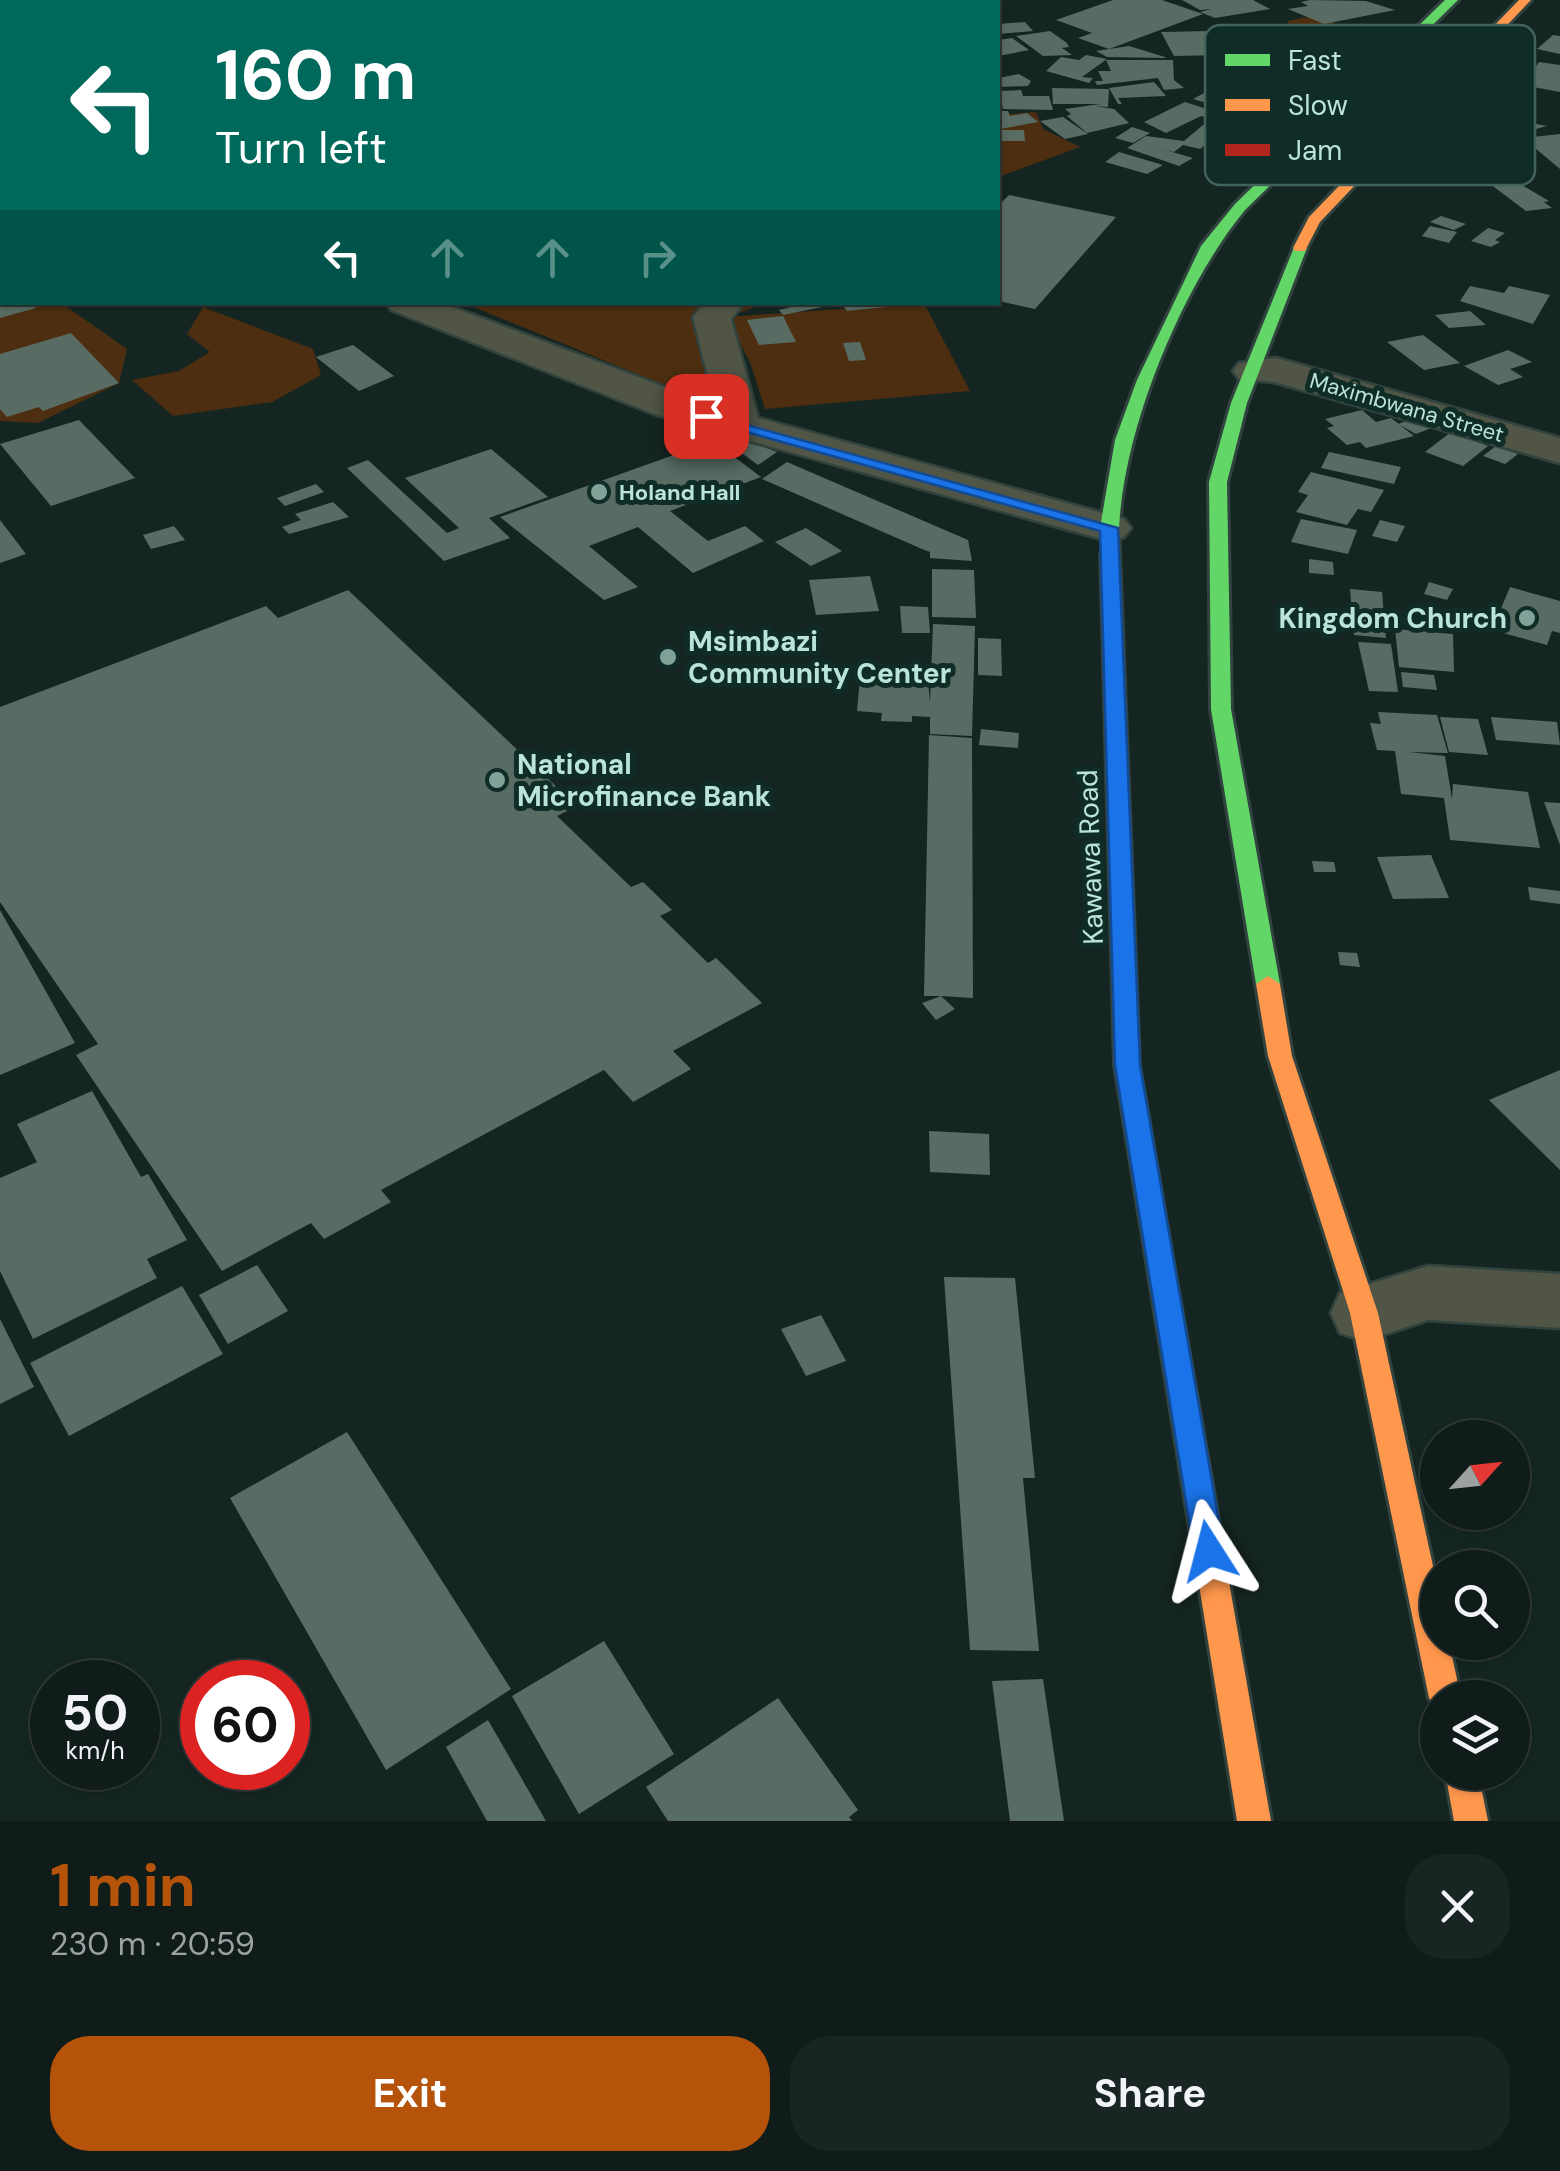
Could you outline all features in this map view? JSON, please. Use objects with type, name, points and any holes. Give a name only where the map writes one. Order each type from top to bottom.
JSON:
[{"type":"main road","name":"Kawawa Road","points":[[1426,25],[1452,0]]},
{"type":"main road","points":[[1501,25],[1525,0]]},
{"type":"main road","name":"Kawawa Road","points":[[1254,1821],[1127,1065],[1109,528],[1123,440],[1145,380],[1208,246],[1262,185]]},
{"type":"main road","points":[[1348,185],[1314,220],[1292,263],[1252,370],[1218,482],[1221,709],[1280,1056],[1364,1312],[1441,1680]]},
{"type":"main road","points":[[1465,1790],[1471,1821]]},
{"type":"street","points":[[412,305],[671,406],[1109,528]]},
{"type":"street","points":[[724,305],[712,318],[740,426]]},
{"type":"street","name":"Maximbwana Street","points":[[1252,370],[1276,370],[1560,451]]},
{"type":"street","points":[[1364,1312],[1428,1293],[1560,1301]]},
{"type":"shaded area","points":[[1308,17],[1328,19],[1337,25],[1288,25],[1288,21]]},
{"type":"shaded area","points":[[1036,112],[1043,129],[1080,147],[1000,176],[1000,115]]},
{"type":"shaded area","points":[[25,305],[64,305],[127,349],[119,383],[38,423],[0,421],[0,312]]},
{"type":"shaded area","points":[[469,305],[761,305],[727,317],[925,305],[970,391],[765,409],[750,362],[729,323],[752,405],[705,402]]},
{"type":"shaded area","points":[[203,307],[313,349],[321,375],[272,402],[173,416],[132,380],[179,371],[210,352],[187,334]]},
{"type":"building","points":[[1113,0],[1162,0],[1203,14],[1109,49],[1078,38],[1092,33],[1056,20]]},
{"type":"building","points":[[1182,0],[1253,0],[1270,9],[1215,18],[1200,12],[1212,9],[1200,10]]},
{"type":"building","points":[[1366,1],[1395,10],[1324,24],[1288,9],[1308,6],[1301,2]]},
{"type":"building","points":[[1025,22],[1033,31],[1000,34],[1000,24]]},
{"type":"building","points":[[1050,31],[1067,43],[1069,47],[1062,48],[1072,55],[1043,56],[1016,36]]},
{"type":"building","points":[[1205,31],[1205,55],[1174,56],[1161,32]]},
{"type":"building","points":[[1553,35],[1560,36],[1560,54],[1537,49]]},
{"type":"building","points":[[1012,38],[1029,50],[1000,56],[1000,40]]},
{"type":"building","points":[[1129,46],[1165,58],[1107,57],[1096,51]]},
{"type":"building","points":[[1086,55],[1107,59],[1082,77],[1093,78],[1089,83],[1046,71],[1061,57],[1079,60]]},
{"type":"building","points":[[1106,60],[1173,60],[1174,80],[1184,88],[1164,90],[1158,78],[1097,85],[1095,81],[1103,81],[1098,71],[1111,71]]},
{"type":"building","points":[[1539,62],[1560,65],[1560,92],[1535,87],[1535,68]]},
{"type":"building","points":[[1019,74],[1031,81],[1028,86],[1000,87],[1000,78]]},
{"type":"building","points":[[1154,82],[1166,96],[1118,98],[1122,104],[1118,104],[1109,88]]},
{"type":"building","points":[[1052,88],[1109,89],[1108,107],[1095,106],[1114,109],[1129,123],[1087,133],[1067,116],[1071,114],[1065,109],[1100,104],[1053,104]]},
{"type":"building","points":[[1021,90],[1023,96],[1049,96],[1053,110],[1003,109],[1000,91]]},
{"type":"building","points":[[1185,102],[1205,108],[1205,117],[1166,133],[1144,122]]},
{"type":"building","points":[[1000,111],[1008,111],[1010,116],[1027,113],[1038,122],[1000,129]]},
{"type":"building","points":[[1063,117],[1088,134],[1065,139],[1040,121]]},
{"type":"building","points":[[1205,125],[1205,145],[1200,149],[1183,145],[1174,152],[1162,149],[1193,158],[1179,166],[1127,148],[1146,136],[1184,141]]},
{"type":"building","points":[[1132,127],[1150,133],[1133,143],[1115,138]]},
{"type":"building","points":[[1000,130],[1024,130],[1025,141],[1000,141]]},
{"type":"building","points":[[1560,134],[1560,169],[1535,148],[1535,137]]},
{"type":"building","points":[[1119,152],[1163,165],[1147,174],[1105,162]]},
{"type":"building","points":[[1491,185],[1522,185],[1549,201],[1544,202],[1552,208],[1526,211]]},
{"type":"building","points":[[1009,195],[1116,217],[1035,309],[1000,301],[1000,204]]},
{"type":"building","points":[[1441,216],[1466,224],[1454,230],[1430,222]]},
{"type":"building","points":[[1430,226],[1457,232],[1449,243],[1422,236]]},
{"type":"building","points":[[1488,228],[1505,233],[1495,240],[1500,242],[1491,247],[1471,241]]},
{"type":"building","points":[[1470,286],[1504,293],[1509,286],[1550,295],[1533,324],[1460,301]]},
{"type":"building","points":[[0,305],[36,308],[0,318]]},
{"type":"building","points":[[799,305],[905,305],[847,311],[843,306],[822,307],[783,315],[779,310]]},
{"type":"building","points":[[1470,311],[1486,325],[1449,328],[1435,315]]},
{"type":"building","points":[[783,316],[796,342],[759,345],[747,320]]},
{"type":"building","points":[[71,333],[119,383],[43,411],[39,407],[7,417],[0,409],[0,354]]},
{"type":"building","points":[[1423,335],[1460,363],[1424,370],[1387,342]]},
{"type":"building","points":[[860,342],[866,360],[849,361],[843,343]]},
{"type":"building","points":[[353,345],[394,376],[359,391],[316,357]]},
{"type":"building","points":[[1508,350],[1532,362],[1510,369],[1523,377],[1498,385],[1464,366]]},
{"type":"building","points":[[1362,410],[1376,422],[1391,418],[1414,436],[1366,448],[1360,442],[1347,445],[1327,428],[1334,426],[1325,419]]},
{"type":"building","points":[[79,420],[135,478],[51,506],[0,444]]},
{"type":"building","points":[[1409,420],[1439,425],[1416,434],[1398,424]]},
{"type":"building","points":[[1451,432],[1488,446],[1463,466],[1425,452]]},
{"type":"building","points":[[731,434],[777,452],[758,465],[721,438]]},
{"type":"building","points":[[713,441],[761,477],[670,511],[708,541],[745,526],[764,541],[693,573],[638,527],[589,546],[638,587],[604,600],[500,517]]},
{"type":"building","points":[[1496,446],[1518,454],[1505,464],[1483,456]]},
{"type":"building","points":[[491,449],[548,497],[489,518],[510,538],[444,561],[347,468],[368,460],[447,533],[459,528],[405,478]]},
{"type":"building","points":[[1329,452],[1401,467],[1394,484],[1321,468]]},
{"type":"building","points":[[787,462],[968,540],[972,561],[930,558],[930,552],[762,479]]},
{"type":"building","points":[[1311,472],[1384,490],[1371,512],[1358,509],[1347,525],[1296,512],[1308,495],[1298,492]]},
{"type":"building","points":[[316,484],[324,492],[285,506],[277,498]]},
{"type":"building","points":[[333,502],[349,517],[289,534],[282,527],[301,520],[295,514]]},
{"type":"building","points":[[1301,519],[1357,530],[1348,554],[1291,542]]},
{"type":"building","points":[[0,520],[26,554],[0,563]]},
{"type":"building","points":[[1380,520],[1405,526],[1397,542],[1372,536]]},
{"type":"building","points":[[174,526],[185,540],[151,549],[143,535]]},
{"type":"building","points":[[806,528],[842,551],[811,566],[775,542]]},
{"type":"building","points":[[1309,559],[1333,562],[1334,575],[1309,573]]},
{"type":"building","points":[[932,569],[974,570],[976,618],[932,617]]},
{"type":"building","points":[[870,576],[879,611],[816,615],[809,580]]},
{"type":"building","points":[[1429,582],[1453,589],[1447,600],[1424,594]]},
{"type":"building","points":[[1510,587],[1560,601],[1560,633],[1552,631],[1547,645],[1492,630]]},
{"type":"building","points":[[1350,589],[1382,592],[1386,638],[1354,635]]},
{"type":"building","points":[[348,590],[577,806],[557,816],[631,887],[643,882],[672,910],[660,916],[708,963],[716,958],[762,1003],[673,1051],[691,1069],[633,1102],[604,1070],[381,1190],[391,1202],[324,1239],[311,1223],[222,1271],[76,1055],[98,1044],[0,902],[0,707],[266,606],[278,618]]},
{"type":"building","points":[[900,606],[928,607],[930,633],[902,633]]},
{"type":"building","points":[[933,624],[975,626],[972,736],[930,734],[930,717],[912,716],[912,722],[881,721],[882,713],[857,711],[860,677],[928,680],[930,703]]},
{"type":"building","points":[[1395,629],[1453,634],[1454,672],[1399,667]]},
{"type":"building","points":[[978,638],[1001,639],[1002,676],[978,675]]},
{"type":"building","points":[[1358,642],[1391,644],[1398,692],[1369,691]]},
{"type":"building","points":[[1401,672],[1434,675],[1437,690],[1403,687]]},
{"type":"building","points":[[1378,712],[1437,715],[1448,753],[1409,752],[1445,756],[1452,799],[1453,784],[1528,792],[1540,848],[1450,840],[1444,798],[1401,794],[1395,751],[1377,750],[1370,723],[1381,724]]},
{"type":"building","points":[[1440,717],[1478,719],[1488,755],[1449,752]]},
{"type":"building","points":[[1491,717],[1557,722],[1560,745],[1496,740]]},
{"type":"building","points":[[981,729],[1019,733],[1018,748],[979,745]]},
{"type":"building","points":[[929,735],[972,738],[973,998],[924,996]]},
{"type":"building","points":[[1544,802],[1560,803],[1560,845]]},
{"type":"building","points":[[1431,855],[1449,898],[1393,899],[1377,857]]},
{"type":"building","points":[[1312,861],[1334,862],[1336,872],[1314,872]]},
{"type":"building","points":[[1528,887],[1560,891],[1560,904],[1530,900]]},
{"type":"building","points":[[0,910],[75,1043],[0,1075]]},
{"type":"building","points":[[1338,952],[1357,953],[1360,967],[1340,965]]},
{"type":"building","points":[[941,996],[955,1009],[936,1020],[922,1003]]},
{"type":"building","points":[[1560,1070],[1560,1170],[1489,1100]]},
{"type":"building","points":[[92,1091],[141,1177],[148,1174],[187,1240],[147,1259],[157,1278],[33,1339],[0,1271],[0,1178],[37,1162],[17,1124]]},
{"type":"building","points":[[929,1131],[989,1134],[990,1175],[930,1172]]},
{"type":"building","points":[[257,1265],[288,1311],[228,1344],[199,1295]]},
{"type":"building","points":[[944,1277],[1015,1278],[1035,1478],[1023,1478],[1039,1651],[970,1650]]},
{"type":"building","points":[[182,1286],[223,1354],[69,1436],[30,1363]]},
{"type":"building","points":[[821,1315],[846,1361],[806,1376],[781,1329]]},
{"type":"building","points":[[0,1319],[34,1387],[0,1404]]},
{"type":"building","points":[[347,1432],[511,1689],[386,1770],[230,1498]]},
{"type":"building","points":[[604,1641],[674,1754],[579,1814],[512,1696]]},
{"type":"building","points":[[1043,1679],[1064,1821],[1010,1821],[992,1681]]},
{"type":"building","points":[[778,1698],[858,1810],[849,1817],[852,1821],[668,1821],[646,1787]]},
{"type":"building","points":[[488,1720],[546,1821],[487,1821],[446,1747]]},
{"type":"traffic: fast","points":[[1426,25],[1452,0]]},
{"type":"traffic: fast","points":[[1110,553],[1109,528],[1123,440],[1145,380],[1208,246],[1263,185]]},
{"type":"traffic: fast","points":[[1268,984],[1221,709],[1218,482],[1239,403],[1300,248]]},
{"type":"traffic: slow","points":[[1501,25],[1525,0]]},
{"type":"traffic: slow","points":[[1300,248],[1314,220],[1348,185]]},
{"type":"traffic: slow","points":[[1268,984],[1280,1056],[1364,1313],[1441,1680]]},
{"type":"traffic: slow","points":[[1162,1274],[1254,1821]]},
{"type":"traffic: slow","points":[[1465,1790],[1471,1821]]},
{"type":"traffic: jam","points":[[1110,553],[1127,1065],[1162,1274]]},
{"type":"place","name":"Holand Hall","points":[[599,492]]},
{"type":"place","name":"Kingdom Church","points":[[1527,618]]},
{"type":"place","name":"Msimbazi Community Center","points":[[668,657]]},
{"type":"place","name":"National Microfinance Bank","points":[[497,780]]},
{"type":"route","points":[[706,416],[1109,528],[1127,1065],[1209,1551]]}]
